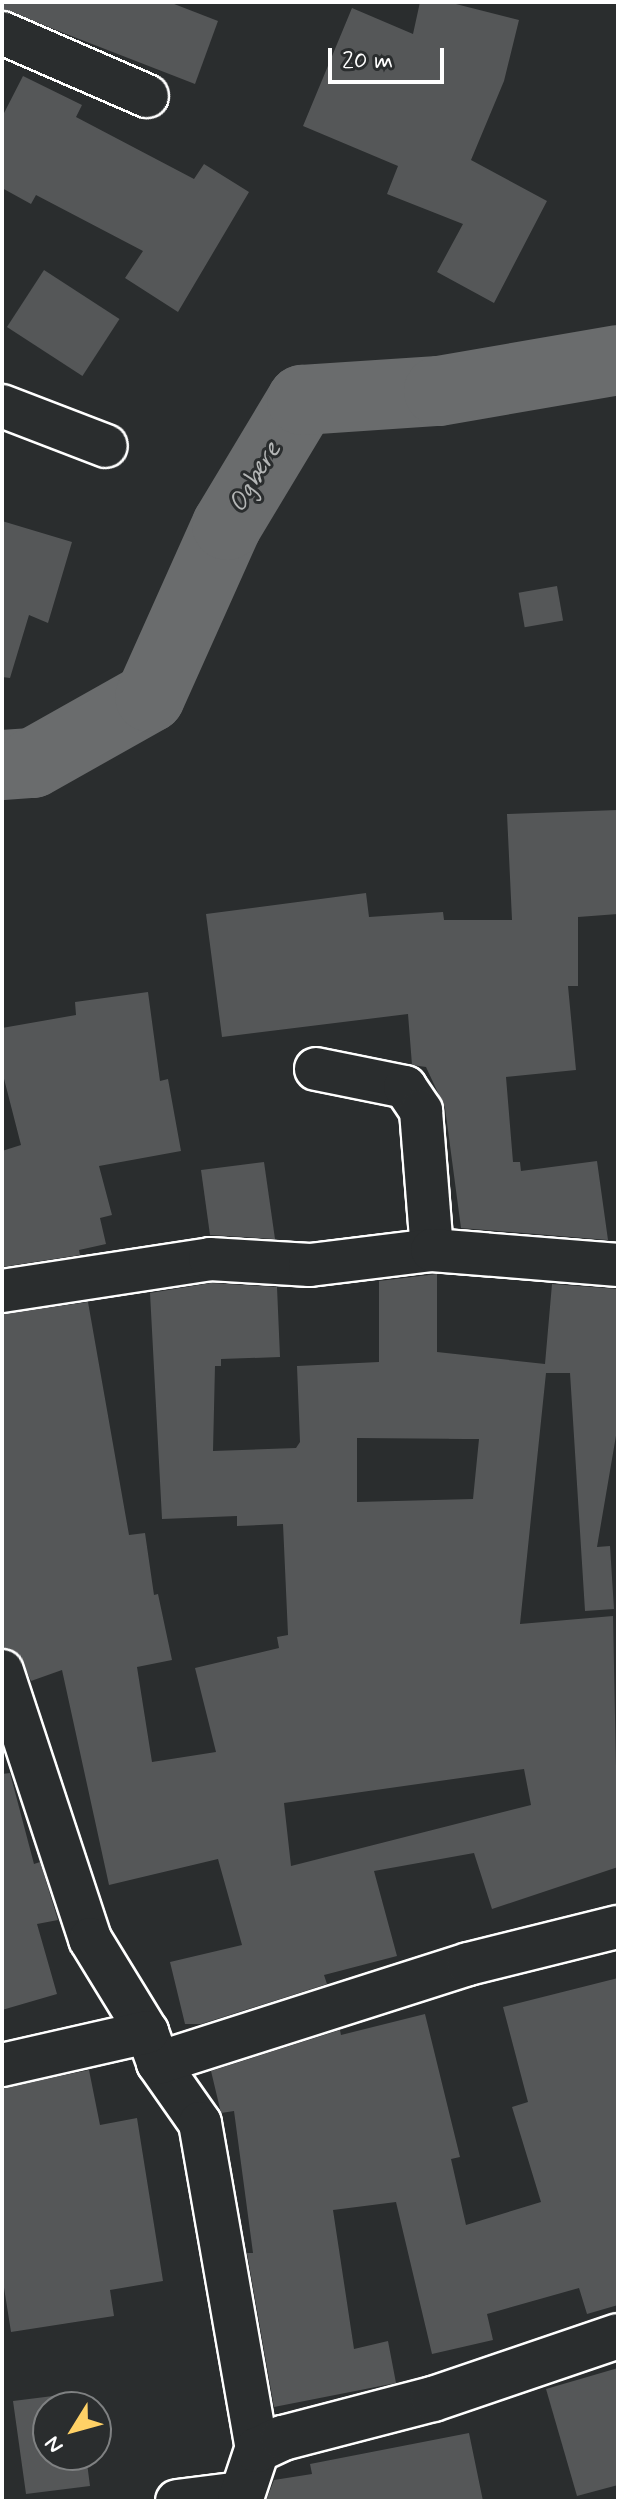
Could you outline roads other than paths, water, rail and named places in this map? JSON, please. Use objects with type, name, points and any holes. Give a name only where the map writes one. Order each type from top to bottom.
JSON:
[{"type":"street","points":[[2,33],[147,96]]},
{"type":"street","points":[[2,406],[106,446]]},
{"type":"street","points":[[316,1069],[405,1087],[421,1111],[432,1250]]},
{"type":"street","points":[[2,1291],[210,1259],[310,1265],[432,1250],[618,1265]]},
{"type":"street","points":[[2,1671],[90,1939],[200,2123],[257,2450],[240,2497],[177,2501]]},
{"type":"street","points":[[2,2065],[153,2047],[618,1927]]},
{"type":"street","points":[[257,2450],[283,2438],[433,2399],[618,2336]]},
{"type":"waterway","name":"Ogbere","points":[[2,765],[33,763],[150,697],[227,525],[302,400],[439,391],[618,360]]}]
